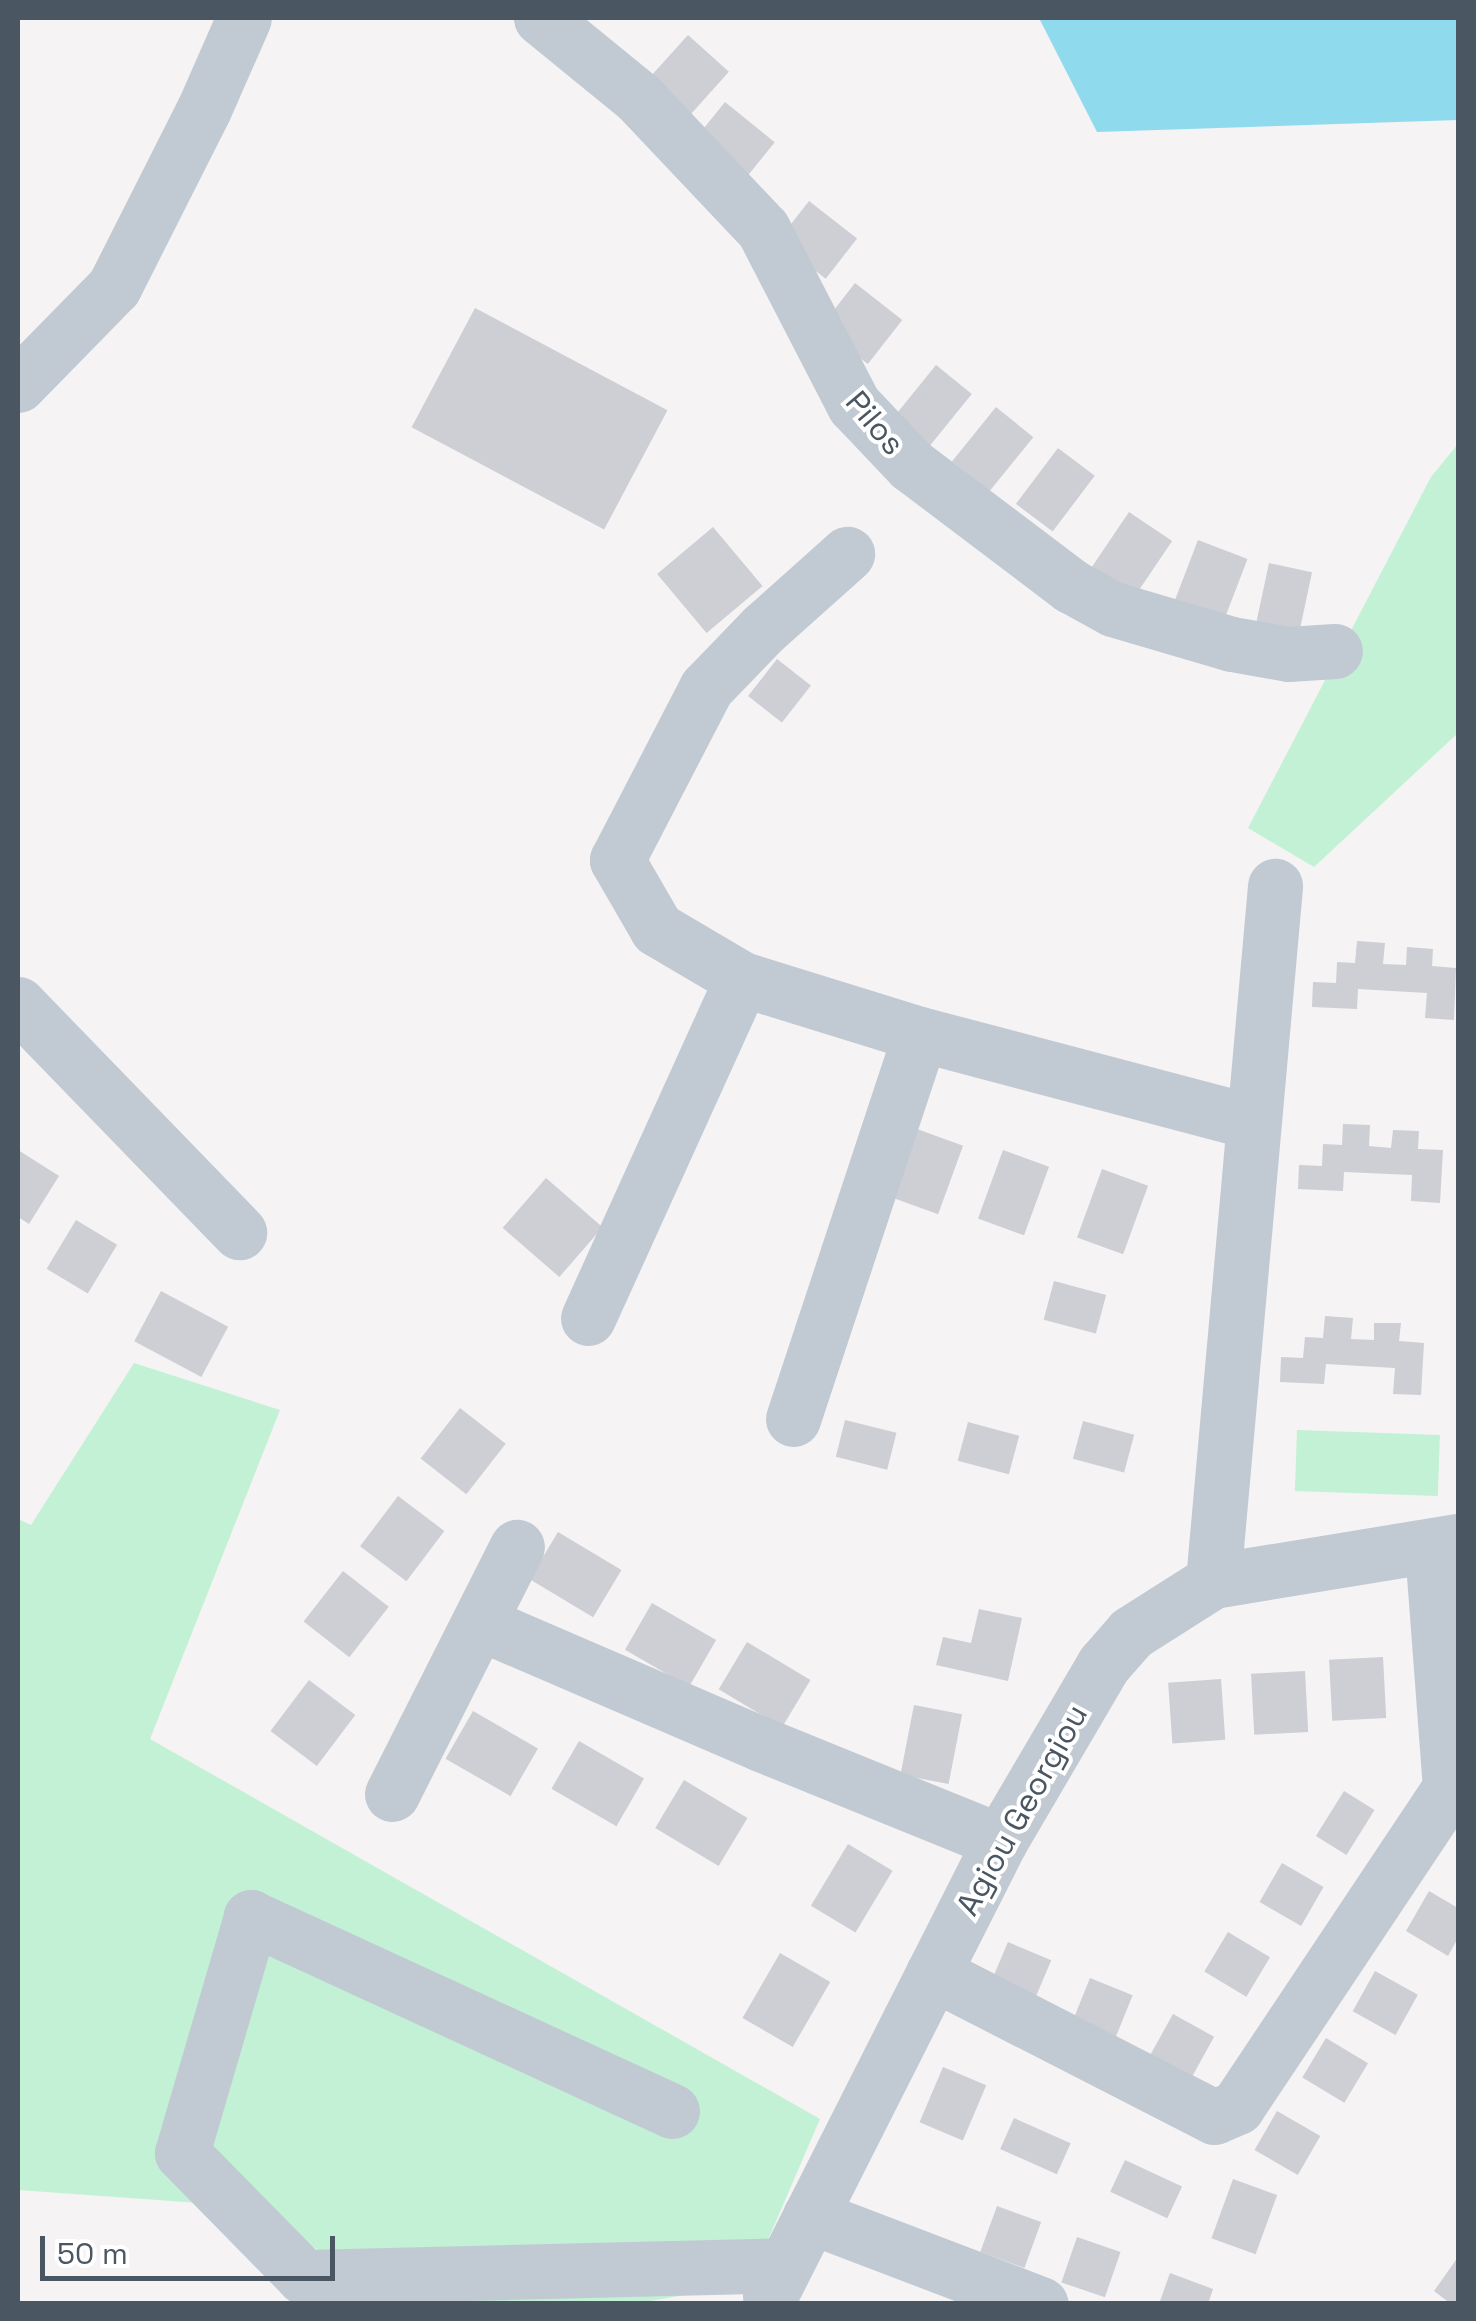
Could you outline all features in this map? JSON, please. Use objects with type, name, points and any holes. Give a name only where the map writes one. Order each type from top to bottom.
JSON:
[{"type":"street","points":[[18,385],[114,287],[204,110],[244,18]]},
{"type":"street","name":"Pilos","points":[[541,18],[639,98],[763,229],[854,406],[911,466],[1072,586],[1113,609],[1232,644],[1288,654],[1335,651]]},
{"type":"street","points":[[847,554],[763,629],[706,688],[617,860],[657,929],[742,979],[920,1034],[1252,1122]]},
{"type":"street","points":[[1213,1580],[1274,886]]},
{"type":"street","points":[[588,1318],[742,979]]},
{"type":"street","points":[[18,1004],[239,1232]]},
{"type":"street","points":[[793,1419],[920,1034]]},
{"type":"street","points":[[933,1973],[1214,2116],[1237,2107],[1450,1788],[1445,1543]]},
{"type":"street","name":"Agiou Georgiou","points":[[776,2284],[1000,1841],[1104,1664],[1131,1633],[1213,1580],[1445,1543]]},
{"type":"street","points":[[392,1794],[518,1547]]},
{"type":"street","points":[[480,1622],[761,1744],[1000,1841]]},
{"type":"street","points":[[672,2111],[251,1918],[182,2153],[304,2277],[776,2284]]},
{"type":"street","points":[[810,2216],[1041,2304]]},
{"type":"green space","points":[[1458,444],[1458,733],[1314,867],[1248,828],[1431,477]]},
{"type":"green space","points":[[134,1363],[280,1410],[150,1739],[820,2119],[749,2284],[638,2303],[411,2303],[241,2206],[18,2190],[18,1519],[31,1525]]},
{"type":"green space","points":[[1297,1430],[1440,1435],[1438,1496],[1295,1491]]},
{"type":"water","points":[[1039,18],[1458,18],[1458,120],[1097,132]]},
{"type":"building","points":[[688,35],[729,72],[687,118],[647,81]]},
{"type":"building","points":[[725,102],[775,142],[743,182],[693,142]]},
{"type":"building","points":[[809,201],[857,239],[826,279],[778,241]]},
{"type":"building","points":[[855,283],[902,320],[868,364],[821,327]]},
{"type":"building","points":[[475,308],[667,410],[604,530],[412,427]]},
{"type":"building","points":[[936,365],[972,394],[926,451],[890,422]]},
{"type":"building","points":[[996,407],[1033,437],[989,492],[952,461]]},
{"type":"building","points":[[1058,448],[1095,476],[1053,532],[1016,504]]},
{"type":"building","points":[[1129,512],[1172,541],[1133,599],[1090,570]]},
{"type":"building","points":[[713,527],[762,586],[707,633],[657,574]]},
{"type":"building","points":[[1198,540],[1247,559],[1220,631],[1170,612]]},
{"type":"building","points":[[1269,563],[1312,572],[1298,637],[1255,628]]},
{"type":"building","points":[[777,659],[811,685],[782,723],[748,696]]},
{"type":"building","points":[[1357,941],[1385,943],[1383,964],[1406,965],[1407,947],[1433,949],[1432,966],[1456,968],[1454,1020],[1425,1018],[1427,993],[1358,989],[1357,1009],[1312,1007],[1313,982],[1336,983],[1337,962],[1355,963]]},
{"type":"building","points":[[1343,1124],[1370,1125],[1369,1146],[1391,1148],[1393,1130],[1419,1131],[1418,1149],[1443,1150],[1440,1203],[1411,1201],[1412,1175],[1344,1172],[1343,1191],[1298,1189],[1299,1165],[1322,1166],[1323,1144],[1342,1145]]},
{"type":"building","points":[[917,1129],[963,1146],[938,1214],[892,1198]]},
{"type":"building","points":[[18,1150],[59,1176],[29,1224],[18,1217]]},
{"type":"building","points":[[1003,1150],[1049,1167],[1024,1235],[978,1219]]},
{"type":"building","points":[[1102,1169],[1148,1186],[1123,1254],[1077,1238]]},
{"type":"building","points":[[546,1178],[603,1227],[559,1277],[503,1228]]},
{"type":"building","points":[[76,1220],[117,1245],[88,1294],[47,1269]]},
{"type":"building","points":[[1054,1281],[1106,1295],[1096,1334],[1044,1320]]},
{"type":"building","points":[[161,1291],[228,1327],[201,1377],[134,1341]]},
{"type":"building","points":[[1325,1316],[1353,1318],[1351,1339],[1374,1340],[1374,1323],[1401,1323],[1399,1341],[1424,1343],[1421,1395],[1393,1394],[1395,1368],[1326,1364],[1324,1384],[1280,1382],[1281,1357],[1303,1358],[1305,1337],[1323,1338]]},
{"type":"building","points":[[460,1408],[506,1444],[466,1494],[421,1458]]},
{"type":"building","points":[[845,1420],[896,1433],[887,1470],[836,1457]]},
{"type":"building","points":[[1083,1421],[1134,1435],[1124,1472],[1073,1459]]},
{"type":"building","points":[[968,1422],[1019,1436],[1009,1474],[958,1461]]},
{"type":"building","points":[[398,1496],[444,1531],[406,1581],[360,1546]]},
{"type":"building","points":[[558,1532],[621,1570],[593,1617],[530,1579]]},
{"type":"building","points":[[343,1571],[389,1607],[349,1657],[304,1621]]},
{"type":"building","points":[[652,1603],[716,1640],[689,1687],[625,1650]]},
{"type":"building","points":[[979,1609],[1022,1618],[1008,1681],[936,1665],[943,1637],[971,1643]]},
{"type":"building","points":[[747,1642],[810,1680],[782,1727],[719,1689]]},
{"type":"building","points":[[1383,1657],[1386,1718],[1332,1721],[1329,1660]]},
{"type":"building","points":[[1305,1671],[1308,1732],[1254,1735],[1251,1674]]},
{"type":"building","points":[[1221,1679],[1225,1740],[1172,1744],[1168,1683]]},
{"type":"building","points":[[309,1680],[355,1715],[317,1766],[270,1731]]},
{"type":"building","points":[[914,1705],[962,1714],[949,1784],[900,1775]]},
{"type":"building","points":[[473,1711],[538,1748],[510,1796],[446,1759]]},
{"type":"building","points":[[579,1741],[644,1778],[616,1826],[552,1789]]},
{"type":"building","points":[[684,1780],[747,1818],[719,1866],[655,1828]]},
{"type":"building","points":[[1344,1791],[1375,1810],[1346,1855],[1316,1836]]},
{"type":"building","points":[[848,1844],[893,1871],[855,1932],[811,1906]]},
{"type":"building","points":[[1282,1863],[1324,1887],[1301,1926],[1260,1902]]},
{"type":"building","points":[[1429,1891],[1458,1908],[1458,1938],[1448,1956],[1406,1931]]},
{"type":"building","points":[[1228,1932],[1270,1957],[1246,1997],[1204,1971]]},
{"type":"building","points":[[1008,1942],[1051,1960],[1028,2016],[985,1997]]},
{"type":"building","points":[[780,1953],[830,1982],[793,2047],[742,2018]]},
{"type":"building","points":[[1375,1971],[1418,1995],[1396,2035],[1353,2011]]},
{"type":"building","points":[[1090,1978],[1133,1995],[1110,2051],[1068,2034]]},
{"type":"building","points":[[1173,2014],[1214,2037],[1186,2088],[1144,2066]]},
{"type":"building","points":[[1326,2038],[1368,2063],[1344,2103],[1302,2077]]},
{"type":"building","points":[[943,2067],[986,2085],[963,2141],[920,2122]]},
{"type":"building","points":[[1277,2111],[1320,2136],[1298,2175],[1254,2150]]},
{"type":"building","points":[[1014,2118],[1071,2143],[1057,2174],[1000,2149]]},
{"type":"building","points":[[1125,2160],[1182,2187],[1167,2218],[1110,2192]]},
{"type":"building","points":[[1233,2179],[1277,2195],[1256,2254],[1211,2238]]},
{"type":"building","points":[[997,2206],[1041,2222],[1024,2268],[980,2252]]},
{"type":"building","points":[[1077,2237],[1120,2252],[1105,2297],[1061,2282]]},
{"type":"building","points":[[1458,2257],[1458,2304],[1451,2304],[1434,2291]]},
{"type":"building","points":[[1170,2273],[1213,2289],[1208,2304],[1159,2304]]}]
